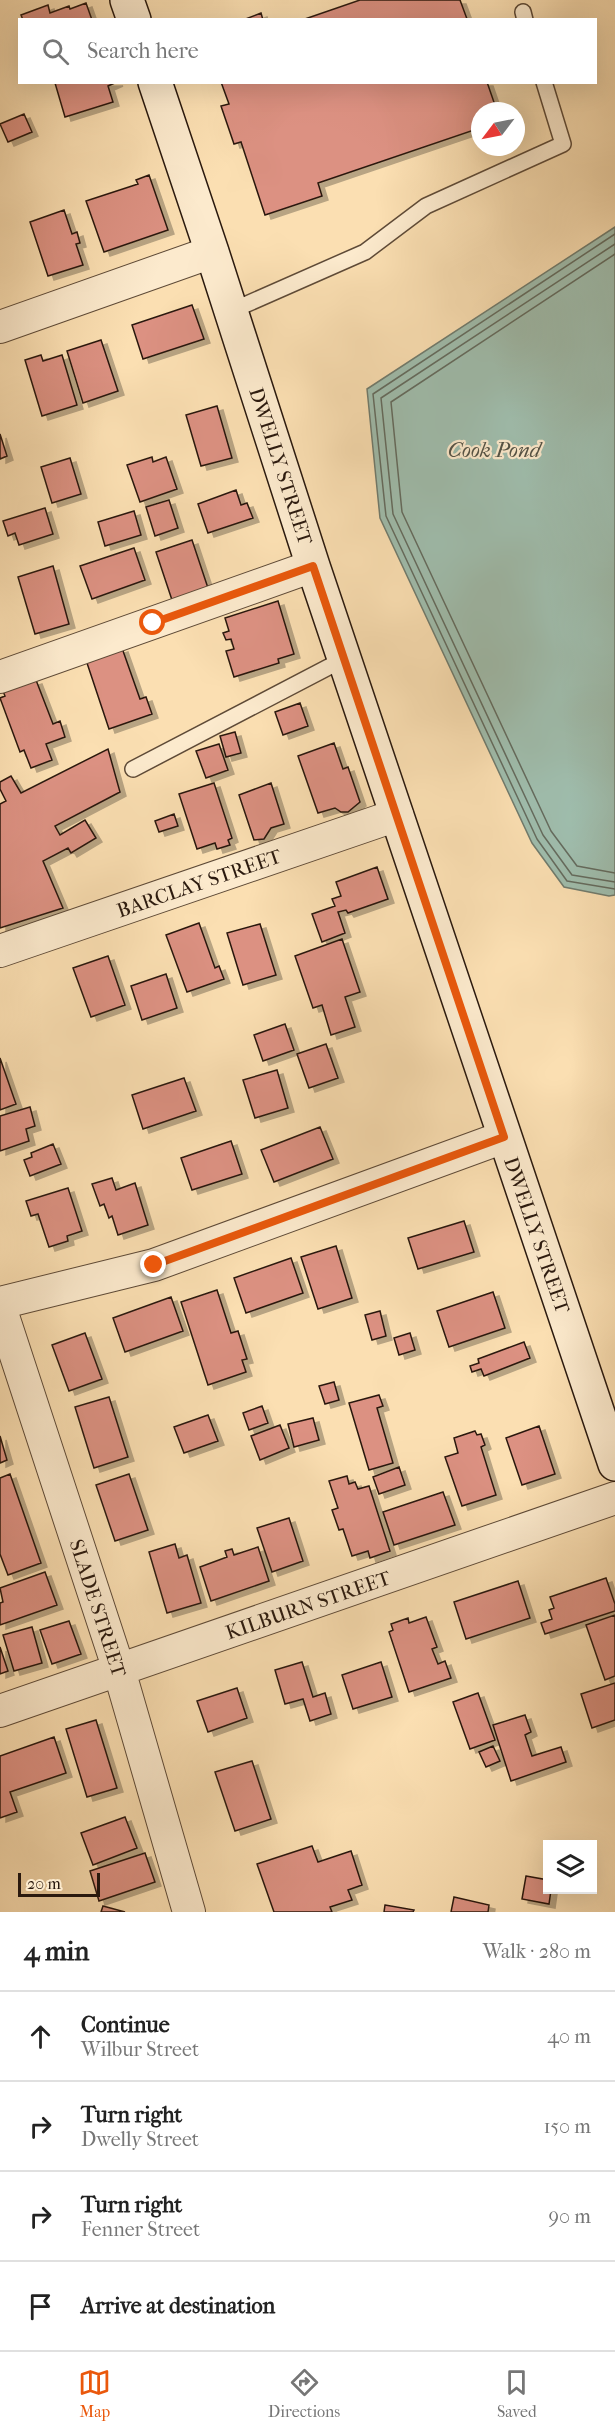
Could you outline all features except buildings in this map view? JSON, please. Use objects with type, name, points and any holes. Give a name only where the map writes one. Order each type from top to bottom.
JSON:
[{"type":"main road","points":[[127,0],[133,18]]},
{"type":"main road","name":"DWELLY STREET","points":[[156,84],[313,566],[615,1464]]},
{"type":"street","points":[[0,327],[212,252]]},
{"type":"street","points":[[0,677],[313,566]]},
{"type":"street","name":"BARCLAY STREET","points":[[0,951],[397,814]]},
{"type":"street","points":[[0,1305],[154,1265],[504,1137]]},
{"type":"street","name":"SLADE STREET","points":[[0,1305],[119,1670],[189,1912]]},
{"type":"street","name":"KILBURN STREET","points":[[0,1711],[615,1498]]},
{"type":"lane","points":[[231,311],[365,252],[426,206],[562,144],[545,84]]},
{"type":"lane","points":[[133,769],[344,659]]},
{"type":"water","name":"Cook Pond","points":[[615,227],[615,895],[609,896],[564,887],[532,843],[380,518],[367,389]]},
{"type":"route","points":[[153,623],[313,566],[504,1137],[154,1265]]}]
